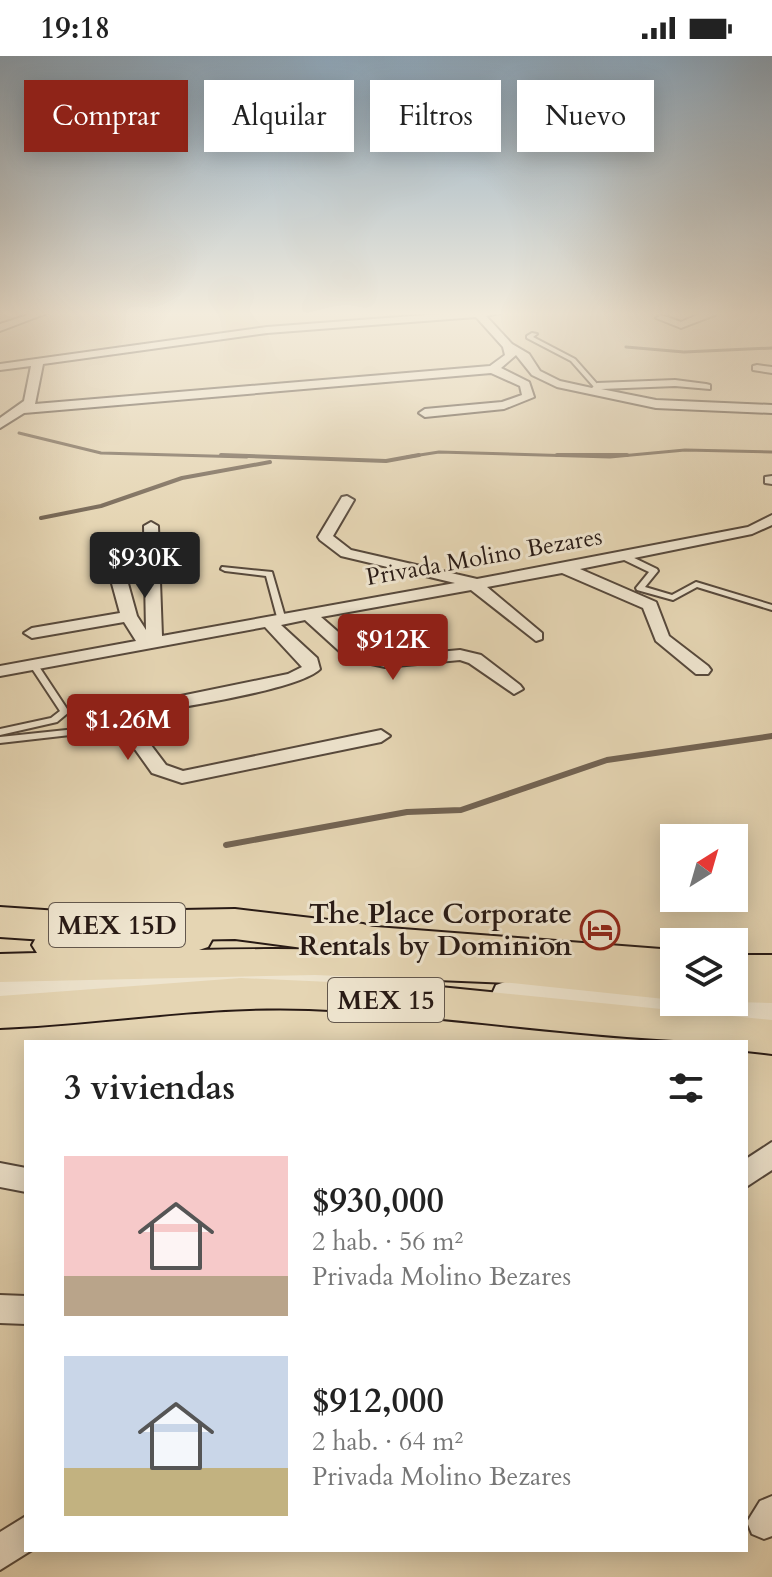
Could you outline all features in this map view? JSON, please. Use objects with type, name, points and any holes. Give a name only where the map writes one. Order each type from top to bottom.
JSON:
[{"type":"highway","name":"MEX 15D","points":[[0,922],[74,927],[235,924],[363,940]]},
{"type":"highway","name":"MEX 15","points":[[363,940],[660,964]]},
{"type":"highway","points":[[748,970],[772,970]]},
{"type":"highway","name":"MEX 15","points":[[0,1012],[97,1007],[226,994],[283,994],[480,1007],[772,1037]]},
{"type":"main road","name":"MEX 15","points":[[0,946],[210,938],[363,940]]},
{"type":"main road","points":[[0,968],[315,961],[512,969],[660,985]]},
{"type":"main road","points":[[0,985],[255,975],[772,1015]]},
{"type":"main road","points":[[748,988],[772,989]]},
{"type":"street","points":[[0,424],[30,403],[34,383]]},
{"type":"street","points":[[24,409],[329,383]]},
{"type":"street","points":[[425,413],[504,405],[528,397],[523,383]]},
{"type":"street","points":[[556,383],[656,404],[772,409]]},
{"type":"street","points":[[569,387],[675,383],[706,387]]},
{"type":"street","points":[[347,500],[325,537],[330,544],[346,553],[473,583],[536,636]]},
{"type":"street","name":"Privada Molino Bezares","points":[[0,671],[564,568],[752,530],[772,519]]},
{"type":"street","points":[[150,642],[151,526]]},
{"type":"street","points":[[564,568],[650,605],[662,638],[702,670]]},
{"type":"street","points":[[116,569],[129,616],[150,642]]},
{"type":"street","points":[[306,613],[354,655],[385,662],[460,655],[475,659],[514,689]]},
{"type":"street","points":[[32,633],[129,616]]},
{"type":"street","points":[[274,619],[311,662],[311,669],[293,678],[138,710],[126,724],[159,769],[182,777],[381,736]]},
{"type":"street","points":[[748,1173],[772,1154]]},
{"type":"street","points":[[0,1175],[24,1180]]},
{"type":"street","points":[[0,1309],[24,1310]]},
{"type":"street","points":[[0,1553],[24,1535]]},
{"type":"lane","points":[[593,383],[596,386]]},
{"type":"lane","points":[[623,556],[654,571],[640,588],[667,597],[679,596],[696,584],[772,608]]},
{"type":"lane","points":[[225,569],[269,574],[274,619]]},
{"type":"lane","points":[[0,732],[54,720],[65,712],[33,664]]},
{"type":"lane","points":[[0,740],[76,732]]},
{"type":"waterway","points":[[19,433],[101,453],[247,457]]},
{"type":"waterway","points":[[414,456],[439,452],[610,457],[685,450],[772,452]]},
{"type":"waterway","points":[[221,455],[386,461],[414,456]]},
{"type":"waterway","points":[[414,456],[419,455]]},
{"type":"waterway","points":[[557,455],[627,455]]},
{"type":"waterway","points":[[407,457],[414,456]]},
{"type":"waterway","points":[[41,518],[101,506],[182,478],[270,462]]},
{"type":"waterway","points":[[226,845],[407,812],[461,810],[607,760],[772,736]]},
{"type":"place","name":"The Place Corporate Rentals by Dominion","points":[[600,930]]}]
